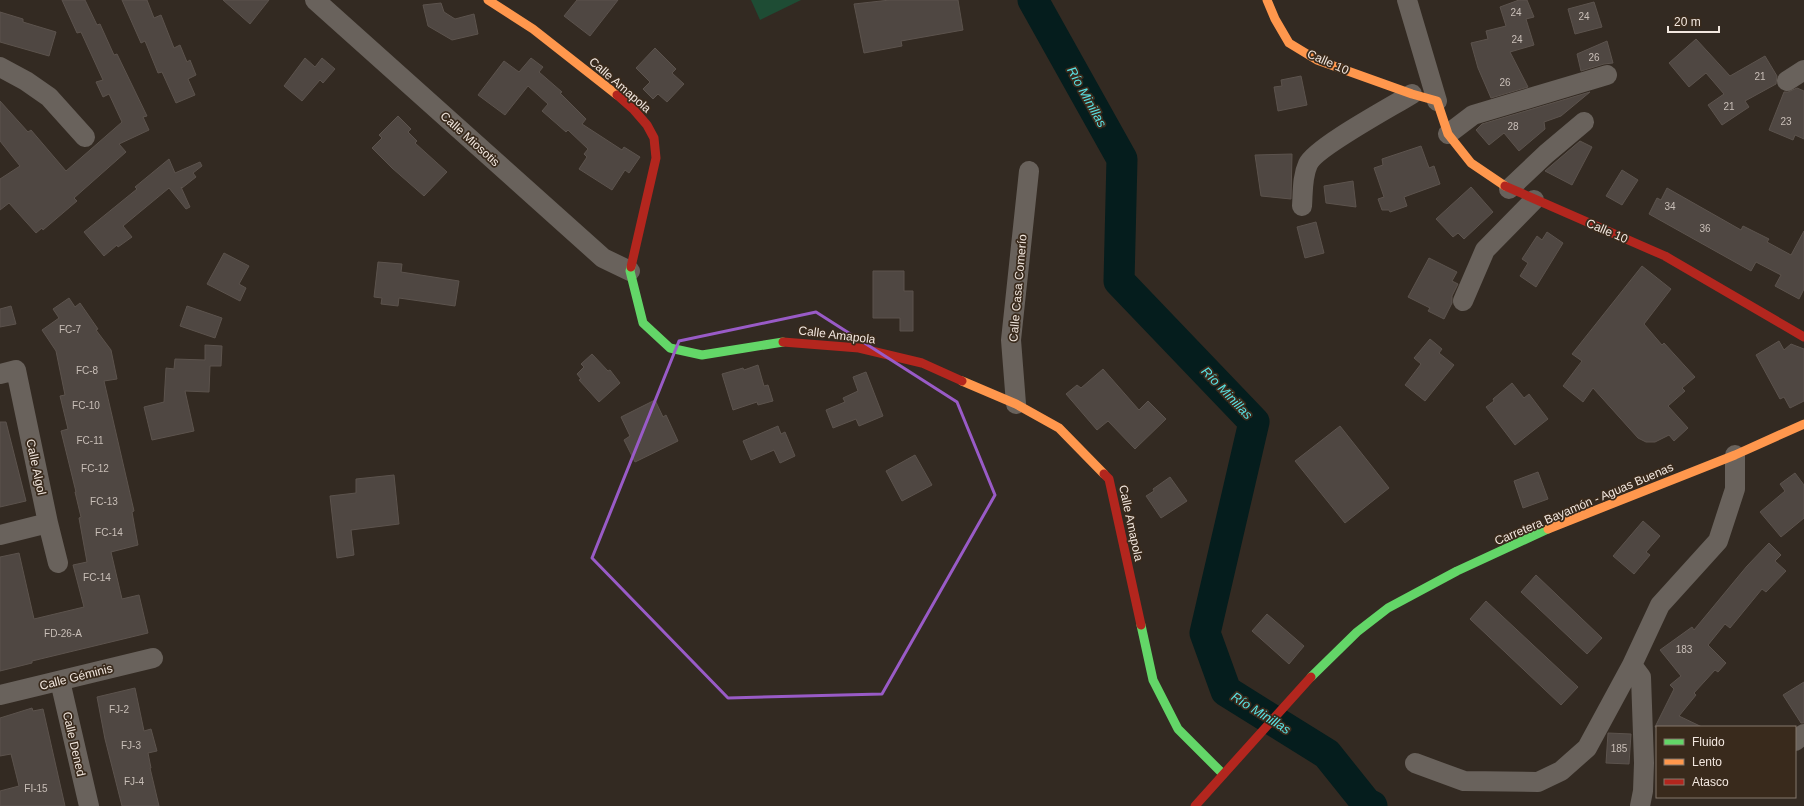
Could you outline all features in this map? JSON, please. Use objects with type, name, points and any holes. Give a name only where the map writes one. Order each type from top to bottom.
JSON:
[{"type":"street","name":"Calle Miosotis","points":[[314,0],[603,258],[630,271]]},
{"type":"street","name":"Calle Amapola","points":[[488,0],[533,28],[614,92],[634,110],[647,125],[654,138],[656,158],[630,271],[643,323],[670,348],[702,355],[787,341],[859,348],[922,363],[1016,404],[1059,428],[1109,479],[1153,680],[1178,729],[1223,774]]},
{"type":"street","name":"Calle 10","points":[[1267,0],[1275,19],[1289,42],[1317,60],[1412,94],[1437,101]]},
{"type":"street","name":"Calle 10","points":[[1407,0],[1448,134],[1471,163],[1509,189],[1665,256],[1804,337]]},
{"type":"street","points":[[0,67],[26,81],[49,97],[85,137]]},
{"type":"street","points":[[1787,81],[1804,70]]},
{"type":"street","points":[[1448,134],[1473,115],[1607,75]]},
{"type":"street","points":[[1302,206],[1304,178],[1309,162],[1324,148],[1412,94]]},
{"type":"street","points":[[1509,189],[1546,154],[1584,122]]},
{"type":"street","name":"Calle Casa Comerío","points":[[1016,404],[1011,340],[1029,171]]},
{"type":"street","points":[[1464,301],[1485,250],[1534,200]]},
{"type":"street","name":"Calle Algol","points":[[8,372],[58,563]]},
{"type":"street","name":"Carretera Bayamón - Aguas Buenas","points":[[1195,806],[1321,666],[1358,632],[1388,608],[1450,574],[1560,524],[1735,455],[1804,424]]},
{"type":"street","points":[[1415,763],[1464,781],[1538,782],[1561,771],[1588,748],[1632,665],[1660,605],[1718,541],[1735,489],[1735,455]]},
{"type":"street","points":[[0,534],[48,523]]},
{"type":"street","name":"Calle Géminis","points":[[0,695],[153,658]]},
{"type":"street","points":[[1632,665],[1641,677],[1644,763],[1643,791],[1640,806]]},
{"type":"street","name":"Calle Dened","points":[[60,681],[89,806]]},
{"type":"street","points":[[1796,740],[1804,734]]},
{"type":"highlighted area","points":[[816,312],[957,402],[995,495],[882,694],[728,698],[592,558],[679,341]]},
{"type":"green space","points":[[751,0],[801,0],[760,20]]},
{"type":"building","points":[[62,0],[85,0],[97,25],[100,24],[114,55],[117,54],[147,116],[143,117],[149,130],[119,144],[126,152],[74,198],[77,201],[43,230],[42,228],[36,233],[9,203],[0,210],[0,179],[20,166],[0,141],[0,101],[28,132],[31,130],[66,171],[122,122],[109,94],[103,97],[96,82],[103,80],[81,32],[77,33]]},
{"type":"building","points":[[122,0],[147,0],[154,18],[161,15],[174,48],[180,45],[187,62],[190,60],[196,75],[188,79],[195,95],[176,103],[162,72],[158,73],[145,41],[141,43]]},
{"type":"building","points":[[223,0],[269,0],[250,24]]},
{"type":"building","points":[[577,0],[618,0],[590,36],[564,16]]},
{"type":"building","points":[[890,0],[958,0],[963,30],[901,41],[902,46],[864,53],[854,4]]},
{"type":"building","points":[[1519,0],[1527,0],[1534,17],[1526,19],[1534,45],[1510,52],[1528,87],[1491,98],[1478,68],[1471,43],[1488,39],[1486,31],[1506,26],[1500,7]]},
{"type":"building","points":[[1594,2],[1602,27],[1575,34],[1568,9]]},
{"type":"building","points":[[441,3],[444,12],[455,19],[474,14],[478,34],[452,40],[428,26],[423,5]]},
{"type":"building","points":[[0,12],[23,19],[23,22],[56,32],[49,56],[0,42]]},
{"type":"building","points":[[1696,39],[1730,76],[1765,56],[1777,76],[1776,84],[1745,101],[1749,107],[1722,125],[1708,105],[1724,94],[1706,73],[1689,87],[1669,63]]},
{"type":"building","points":[[1607,41],[1613,63],[1604,64],[1581,71],[1577,54]]},
{"type":"building","points":[[655,48],[676,69],[672,73],[684,84],[667,102],[658,94],[653,99],[643,89],[650,82],[636,68]]},
{"type":"building","points":[[305,58],[315,67],[322,58],[335,69],[323,83],[320,80],[302,101],[284,86]]},
{"type":"building","points":[[531,58],[543,67],[539,72],[562,92],[560,93],[586,119],[582,124],[622,150],[624,147],[640,157],[629,173],[625,170],[612,190],[579,169],[587,157],[584,154],[588,149],[568,130],[566,132],[542,111],[548,104],[528,86],[505,115],[478,95],[504,61],[519,72]]},
{"type":"building","points":[[1301,76],[1307,105],[1278,111],[1274,87],[1282,86],[1281,80]]},
{"type":"building","points":[[1797,88],[1804,91],[1804,139],[1795,135],[1793,140],[1769,130],[1784,92]]},
{"type":"building","points":[[1590,92],[1561,116],[1544,122],[1545,129],[1519,151],[1504,133],[1489,145],[1476,130],[1482,124]]},
{"type":"building","points":[[398,116],[411,129],[408,132],[417,141],[415,143],[447,172],[424,196],[372,148],[382,138],[379,135]]},
{"type":"building","points":[[1580,141],[1592,147],[1572,185],[1545,171]]},
{"type":"building","points":[[1421,146],[1429,168],[1434,166],[1440,184],[1404,197],[1407,206],[1390,212],[1389,210],[1382,210],[1378,199],[1384,197],[1374,168],[1383,165],[1382,159]]},
{"type":"building","points":[[1292,154],[1291,199],[1261,196],[1255,155]]},
{"type":"building","points":[[169,159],[175,173],[200,162],[202,166],[193,173],[196,177],[182,188],[181,187],[190,207],[186,209],[169,188],[123,226],[132,237],[118,247],[117,245],[104,256],[84,232],[137,189],[135,187]]},
{"type":"building","points":[[1622,170],[1638,180],[1622,205],[1606,196]]},
{"type":"building","points":[[1353,181],[1356,207],[1326,203],[1324,186]]},
{"type":"building","points":[[1471,187],[1493,212],[1464,239],[1458,233],[1453,237],[1436,219]]},
{"type":"building","points":[[1667,188],[1741,230],[1743,226],[1769,239],[1767,242],[1791,255],[1804,231],[1804,289],[1799,299],[1775,286],[1781,275],[1756,262],[1751,271],[1649,214],[1657,198],[1661,200]]},
{"type":"building","points":[[1316,222],[1324,253],[1305,258],[1297,227]]},
{"type":"building","points":[[1547,232],[1563,243],[1536,287],[1520,276],[1528,263],[1522,259],[1537,236],[1542,240]]},
{"type":"building","points":[[224,253],[249,266],[239,284],[246,288],[240,301],[207,284]]},
{"type":"building","points":[[1429,258],[1457,272],[1452,281],[1458,284],[1452,296],[1452,303],[1444,319],[1428,311],[1430,308],[1408,297]]},
{"type":"building","points":[[378,262],[402,264],[401,272],[459,281],[455,306],[399,298],[398,306],[381,304],[382,298],[374,297]]},
{"type":"building","points":[[1642,266],[1671,289],[1644,324],[1662,345],[1664,343],[1695,377],[1682,388],[1685,391],[1668,406],[1688,428],[1674,441],[1669,435],[1655,442],[1646,442],[1638,438],[1593,388],[1583,402],[1563,386],[1582,361],[1572,354]]},
{"type":"building","points":[[873,271],[904,271],[904,291],[913,291],[913,331],[900,331],[900,318],[873,318]]},
{"type":"building","points":[[69,298],[75,307],[80,303],[98,329],[96,330],[111,350],[117,379],[104,381],[134,511],[132,512],[138,545],[111,552],[122,599],[139,595],[148,633],[32,661],[32,663],[0,671],[0,557],[19,553],[34,619],[84,607],[73,565],[87,562],[79,518],[81,517],[61,431],[68,429],[60,396],[65,395],[56,351],[42,330],[59,318],[53,309]]},
{"type":"building","points":[[11,306],[16,324],[0,327],[0,309]]},
{"type":"building","points":[[187,306],[222,318],[215,338],[180,326]]},
{"type":"building","points":[[1430,339],[1442,349],[1439,353],[1454,365],[1425,401],[1405,385],[1421,364],[1414,358]]},
{"type":"building","points":[[1779,341],[1784,350],[1791,344],[1804,349],[1804,401],[1790,408],[1784,397],[1780,399],[1756,355]]},
{"type":"building","points":[[205,345],[222,346],[221,366],[210,366],[209,392],[185,391],[194,431],[152,440],[144,407],[164,402],[166,368],[174,369],[175,359],[205,360]]},
{"type":"building","points":[[592,354],[608,371],[610,370],[620,383],[599,402],[579,380],[581,379],[577,374],[584,367],[581,364]]},
{"type":"building","points":[[758,365],[764,386],[768,385],[773,401],[758,405],[757,402],[733,410],[722,374],[743,368],[744,370]]},
{"type":"building","points":[[1103,369],[1139,410],[1148,401],[1166,419],[1135,449],[1108,421],[1097,430],[1066,394],[1077,385],[1081,388]]},
{"type":"building","points":[[866,372],[883,416],[859,426],[856,419],[833,428],[826,410],[845,402],[843,398],[858,391],[853,377]]},
{"type":"building","points":[[1512,383],[1524,398],[1529,394],[1548,419],[1515,445],[1486,407]]},
{"type":"building","points":[[655,400],[663,417],[666,415],[678,441],[635,462],[624,440],[630,436],[621,417]]},
{"type":"building","points":[[0,422],[6,422],[26,501],[0,507]]},
{"type":"building","points":[[778,426],[781,434],[785,432],[795,456],[780,463],[774,450],[751,460],[743,441]]},
{"type":"building","points":[[1340,426],[1389,488],[1345,523],[1295,461]]},
{"type":"building","points":[[915,455],[932,485],[902,501],[886,471]]},
{"type":"building","points":[[1538,472],[1548,499],[1523,508],[1514,481]]},
{"type":"building","points":[[1795,473],[1804,485],[1804,518],[1781,537],[1760,512],[1785,491],[1780,484]]},
{"type":"building","points":[[394,475],[399,524],[351,530],[354,555],[337,558],[330,496],[356,493],[356,479]]},
{"type":"building","points":[[1170,477],[1187,501],[1161,518],[1146,496]]},
{"type":"building","points":[[1643,521],[1660,536],[1646,552],[1650,555],[1634,574],[1613,556]]},
{"type":"building","points":[[1769,543],[1781,555],[1775,561],[1786,571],[1766,592],[1762,589],[1730,628],[1725,624],[1708,645],[1726,663],[1718,672],[1715,670],[1694,693],[1696,695],[1679,716],[1700,726],[1655,727],[1674,689],[1670,685],[1681,676],[1660,650],[1692,627],[1694,630],[1747,566]]},
{"type":"building","points":[[1536,575],[1602,638],[1587,654],[1521,592]]},
{"type":"building","points":[[1486,601],[1578,687],[1561,705],[1470,619]]},
{"type":"building","points":[[1267,614],[1304,646],[1289,664],[1252,631]]},
{"type":"building","points":[[1804,682],[1804,723],[1801,723],[1783,695]]},
{"type":"building","points":[[135,688],[144,731],[151,729],[157,751],[148,753],[159,806],[122,806],[105,739],[97,697]]},
{"type":"building","points":[[32,708],[33,711],[43,709],[65,806],[0,806],[0,791],[19,786],[11,754],[0,756],[0,718]]},
{"type":"building","points":[[1608,733],[1631,734],[1629,764],[1606,763]]},
{"type":"waterway","name":"Río Minillas","points":[[1033,0],[1122,159],[1119,281],[1254,422],[1205,633],[1226,691],[1327,754],[1367,804],[1372,806]]},
{"type":"traffic: fast","points":[[631,267],[630,271],[643,323],[670,348],[702,355],[783,342]]},
{"type":"traffic: fast","points":[[1311,677],[1357,632],[1388,608],[1457,571],[1548,529]]},
{"type":"traffic: fast","points":[[1141,625],[1153,680],[1178,729],[1223,774]]},
{"type":"traffic: slow","points":[[488,0],[533,29],[617,95]]},
{"type":"traffic: slow","points":[[1267,0],[1275,19],[1289,43],[1317,60],[1412,94],[1437,101],[1448,134],[1471,163],[1505,186]]},
{"type":"traffic: slow","points":[[962,381],[1016,404],[1059,428],[1104,474]]},
{"type":"traffic: slow","points":[[1548,529],[1735,455],[1804,424]]},
{"type":"traffic: jam","points":[[617,95],[634,110],[647,125],[654,138],[656,158],[631,267]]},
{"type":"traffic: jam","points":[[1505,186],[1665,256],[1804,337]]},
{"type":"traffic: jam","points":[[783,342],[859,348],[922,363],[962,381]]},
{"type":"traffic: jam","points":[[1104,474],[1109,479],[1141,625]]},
{"type":"traffic: jam","points":[[1195,806],[1311,677]]}]
